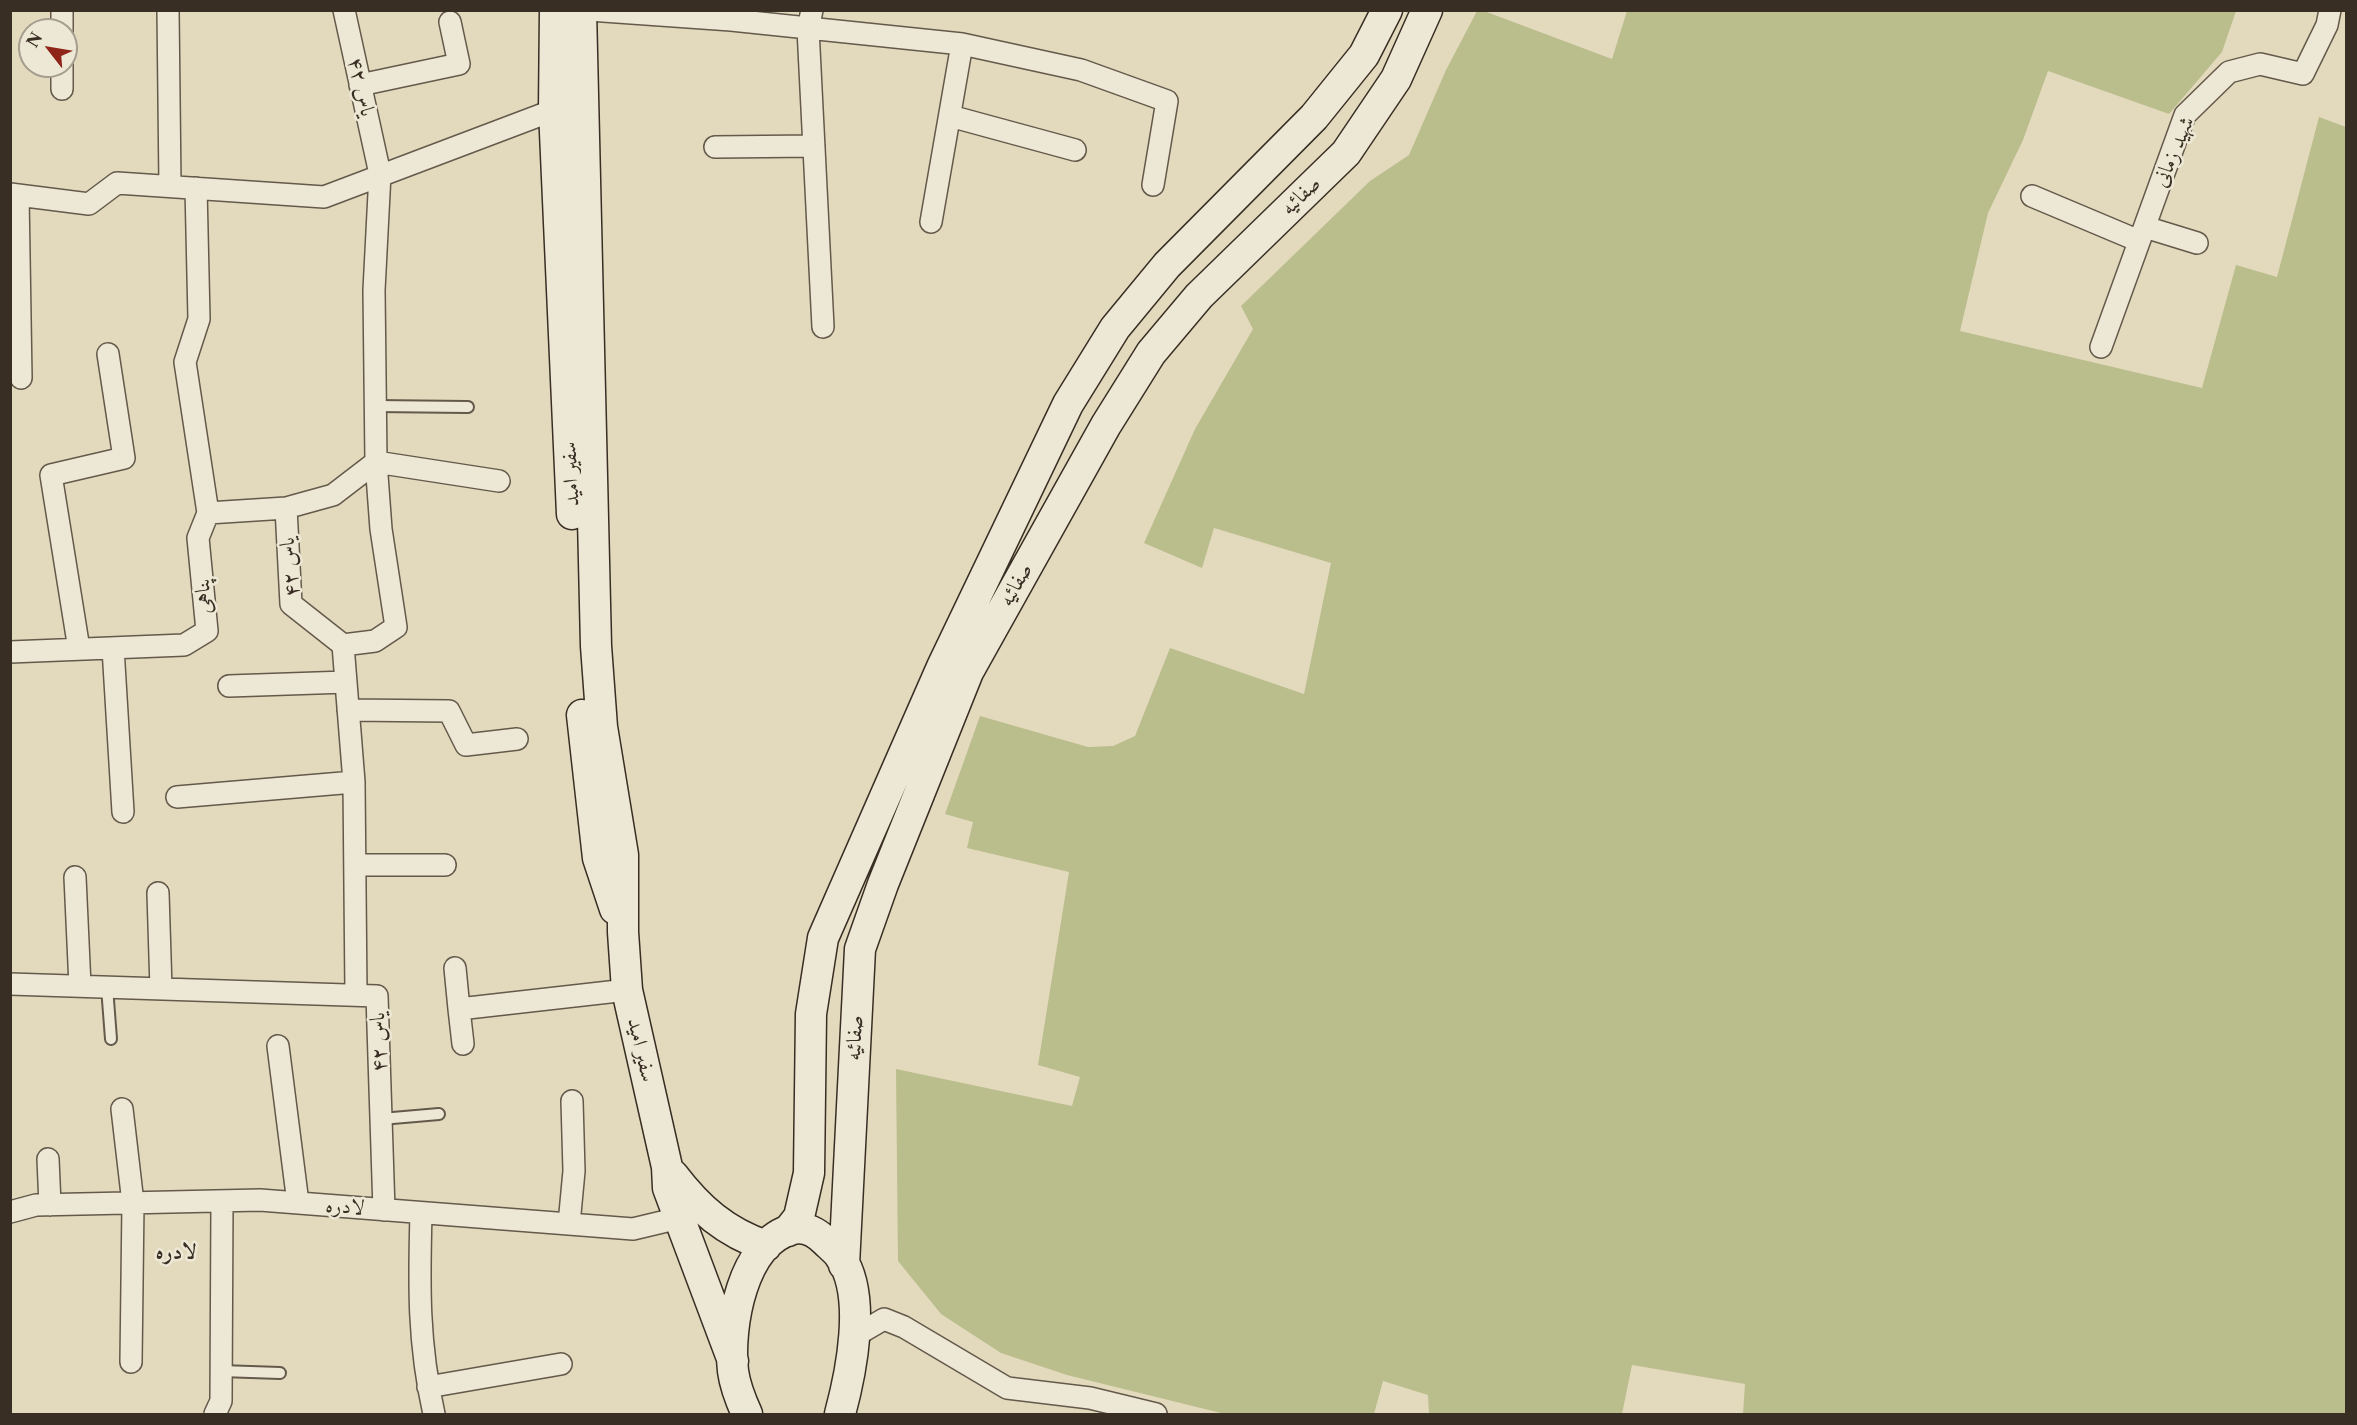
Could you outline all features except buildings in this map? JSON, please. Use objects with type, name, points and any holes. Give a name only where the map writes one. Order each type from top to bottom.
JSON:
[{"type":"main road","name":"سفیر امید","points":[[555,10],[554,110],[582,721],[598,858],[623,932]]},
{"type":"main road","name":"سفیر امید","points":[[581,10],[596,646],[603,727],[623,855],[623,932],[627,990],[667,1167],[668,1188],[733,1361]]},
{"type":"main road","name":"صفائیه","points":[[733,1361],[737,1302],[751,1269],[799,1217],[809,1173],[811,1014],[823,938],[942,667],[1068,404],[1115,328],[1167,265],[1314,117],[1364,56],[1388,10]]},
{"type":"main road","name":"صفائیه","points":[[844,1265],[860,949],[883,884],[968,672],[1106,425],[1151,353],[1199,296],[1346,153],[1396,79],[1427,10]]},
{"type":"main road","points":[[667,1167],[695,1204],[746,1239],[777,1239],[795,1228],[816,1232],[841,1257],[852,1289],[855,1336],[849,1381],[840,1414]]},
{"type":"main road","points":[[733,1361],[740,1396],[747,1414]]},
{"type":"street","points":[[168,10],[170,186]]},
{"type":"street","name":"یاس ۴۲","points":[[344,10],[380,174],[374,290],[376,462],[333,495],[286,508],[291,604],[343,645],[354,782],[356,995],[377,996],[384,1210]]},
{"type":"street","points":[[589,10],[810,20],[963,44],[1081,70],[1167,100],[1153,185]]},
{"type":"street","name":"شهید زمانی","points":[[2101,347],[2186,116],[2229,72],[2260,64],[2303,74],[2327,25],[2330,10]]},
{"type":"street","points":[[810,20],[823,327]]},
{"type":"street","points":[[360,85],[459,64],[450,22]]},
{"type":"street","points":[[931,222],[963,44]]},
{"type":"street","points":[[62,78],[62,89]]},
{"type":"street","points":[[21,378],[14,195],[89,204],[117,183],[324,197],[554,110]]},
{"type":"street","points":[[950,116],[1075,150]]},
{"type":"street","points":[[715,147],[814,146]]},
{"type":"street","points":[[196,188],[199,319],[185,362],[208,513],[286,508]]},
{"type":"street","points":[[2032,196],[2142,234],[2197,243]]},
{"type":"street","points":[[79,649],[51,475],[124,458],[108,354]]},
{"type":"street","points":[[343,645],[375,641],[396,627],[381,529],[376,462],[499,481]]},
{"type":"street","name":"پناهی","points":[[10,652],[184,645],[207,631],[198,538],[208,513]]},
{"type":"street","points":[[113,648],[123,812]]},
{"type":"street","points":[[229,686],[346,682]]},
{"type":"street","points":[[348,710],[449,711],[466,745],[517,739]]},
{"type":"street","points":[[177,797],[354,782]]},
{"type":"street","points":[[355,865],[445,865]]},
{"type":"street","points":[[75,877],[80,986]]},
{"type":"street","points":[[158,893],[160,989]]},
{"type":"street","points":[[455,968],[463,1044]]},
{"type":"street","points":[[10,984],[356,995]]},
{"type":"street","points":[[459,1010],[627,990]]},
{"type":"street","points":[[278,1046],[298,1203]]},
{"type":"street","points":[[569,1224],[574,1171],[572,1101]]},
{"type":"street","points":[[122,1109],[133,1203],[131,1362]]},
{"type":"street","points":[[48,1159],[50,1205]]},
{"type":"street","points":[[214,1414],[221,1401],[222,1201]]},
{"type":"street","name":"لادره","points":[[10,1212],[36,1205],[222,1201],[298,1203],[633,1229],[679,1218]]},
{"type":"street","points":[[421,1213],[418,1293],[423,1365],[434,1414]]},
{"type":"street","points":[[855,1336],[884,1319],[904,1327],[1007,1388],[1090,1398],[1156,1414]]},
{"type":"street","points":[[428,1387],[561,1364]]},
{"type":"lane","points":[[375,406],[468,407]]},
{"type":"lane","points":[[106,987],[111,1040]]},
{"type":"lane","points":[[381,1119],[439,1114]]},
{"type":"lane","points":[[221,1371],[280,1373]]},
{"type":"green space","points":[[1477,11],[1484,11],[1612,59],[1627,11],[2236,11],[2222,52],[2169,114],[2048,71],[2023,140],[1988,213],[1960,331],[2202,388],[2236,265],[2277,277],[2319,117],[2346,127],[2346,1414],[1743,1414],[1745,1384],[1632,1365],[1622,1414],[1429,1414],[1428,1395],[1383,1381],[1374,1414],[1225,1414],[1067,1375],[1001,1353],[941,1314],[898,1261],[896,1069],[1072,1106],[1080,1077],[1038,1065],[1069,872],[967,848],[973,822],[945,814],[980,716],[1088,747],[1113,746],[1135,736],[1170,648],[1304,694],[1331,563],[1214,528],[1202,568],[1144,543],[1195,429],[1253,329],[1241,306],[1370,181],[1409,155],[1446,70]]},
{"type":"district","name":"لادره","points":[[176,1253]]}]
